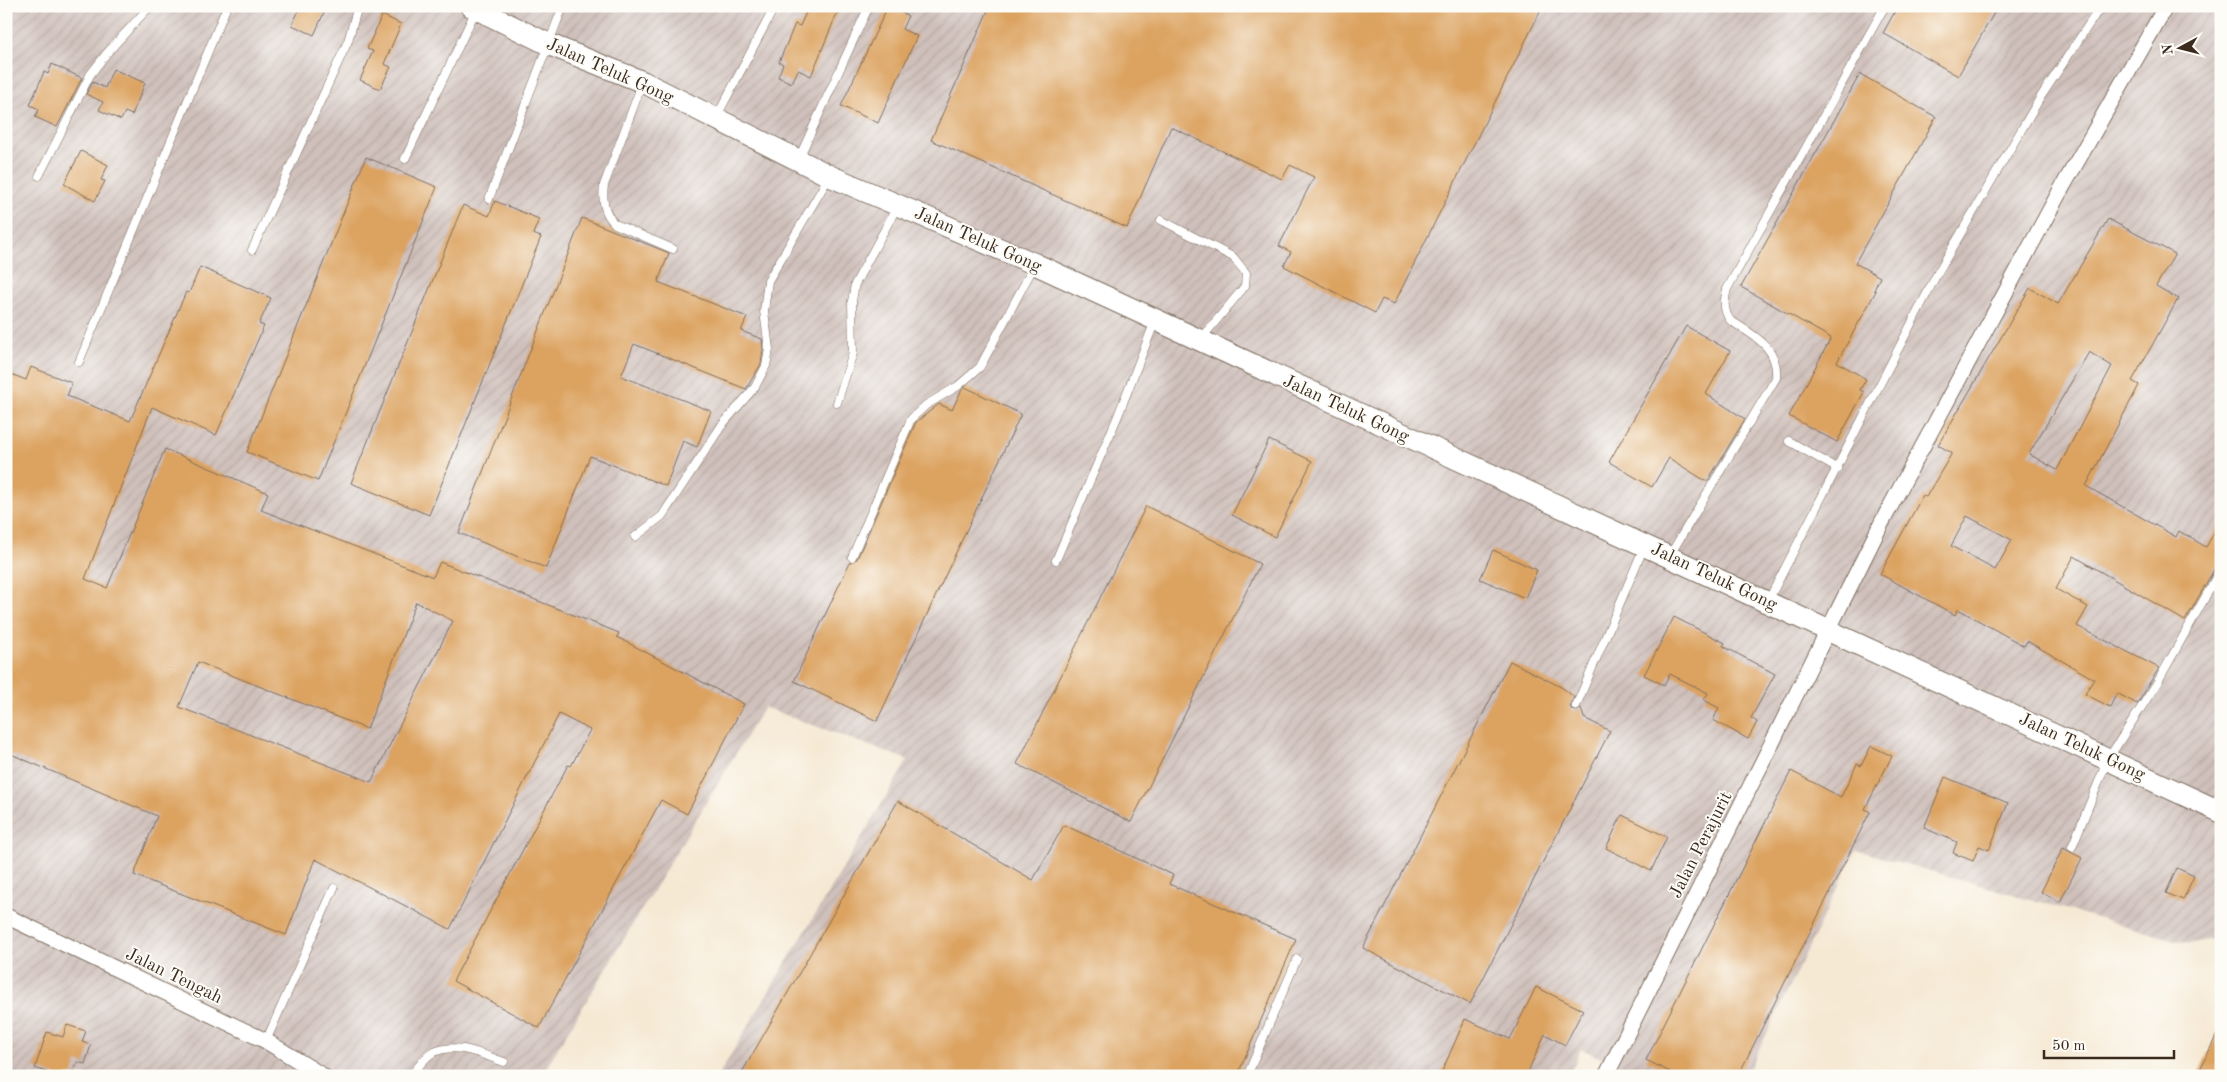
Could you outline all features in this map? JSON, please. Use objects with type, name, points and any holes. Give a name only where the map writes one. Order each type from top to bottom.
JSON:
[{"type":"street","name":"Jalan Perajurit","points":[[1606,1076],[1829,632],[1882,522],[2059,193],[2166,6]]},
{"type":"street","name":"Jalan Teluk Gong","points":[[475,7],[548,44],[643,82],[830,176],[1035,264],[1155,321],[1768,601],[1829,632],[2108,759],[2218,804]]},
{"type":"street","name":"Jalan Tengah","points":[[6,916],[266,1042],[323,1076]]},
{"type":"lane","points":[[39,176],[83,88],[98,64],[150,6]]},
{"type":"lane","points":[[79,362],[227,6]]},
{"type":"lane","points":[[252,250],[348,41],[358,6]]},
{"type":"lane","points":[[489,199],[563,6]]},
{"type":"lane","points":[[715,119],[775,6]]},
{"type":"lane","points":[[798,160],[869,6]]},
{"type":"lane","points":[[1669,557],[1776,378],[1776,361],[1769,349],[1726,315],[1724,300],[1727,289],[1885,6]]},
{"type":"lane","points":[[1768,601],[1838,469],[1937,274],[2040,98],[2101,6]]},
{"type":"lane","points":[[405,159],[475,7]]},
{"type":"lane","points":[[643,82],[604,185],[602,197],[609,218],[616,224],[673,249]]},
{"type":"lane","points":[[635,537],[662,516],[722,425],[755,387],[766,366],[769,349],[764,311],[768,281],[830,176]]},
{"type":"lane","points":[[837,403],[853,353],[852,301],[855,284],[898,205]]},
{"type":"lane","points":[[1161,220],[1233,257],[1246,273],[1245,286],[1200,341]]},
{"type":"lane","points":[[852,557],[911,419],[926,405],[958,386],[980,367],[1035,264]]},
{"type":"lane","points":[[1056,560],[1117,418],[1155,321]]},
{"type":"lane","points":[[1789,441],[1838,469]]},
{"type":"lane","points":[[1576,706],[1644,545]]},
{"type":"lane","points":[[2072,846],[2108,759],[2156,683],[2221,569]]},
{"type":"lane","points":[[266,1042],[334,888]]},
{"type":"lane","points":[[1247,1076],[1297,959]]},
{"type":"lane","points":[[410,1076],[431,1054],[447,1048],[466,1049],[504,1062]]},
{"type":"shaded area","points":[[6,6],[2221,6],[2221,937],[2189,944],[1856,850],[1746,1076],[1642,1076],[1581,1049],[1569,1076],[718,1076],[908,760],[764,707],[541,1076],[6,1076]]},
{"type":"building","points":[[301,6],[327,6],[314,35],[292,25]]},
{"type":"building","points":[[809,6],[840,6],[811,76],[798,70],[792,83],[778,77],[783,64],[779,62],[795,24],[800,26]]},
{"type":"building","points":[[888,6],[908,16],[902,29],[917,36],[878,123],[841,106]]},
{"type":"building","points":[[990,6],[1543,6],[1394,304],[1382,299],[1375,313],[1284,266],[1291,252],[1279,246],[1314,177],[1290,165],[1282,179],[1171,127],[1127,228],[931,140]]},
{"type":"building","points":[[1898,6],[1998,6],[1958,76],[1883,33]]},
{"type":"building","points":[[382,15],[401,24],[384,64],[391,67],[380,89],[360,80],[373,51],[367,49]]},
{"type":"building","points":[[52,64],[82,78],[57,127],[35,117],[39,109],[30,105],[44,72],[48,74]]},
{"type":"building","points":[[113,69],[145,83],[132,115],[125,112],[121,120],[99,110],[103,102],[86,94],[93,82],[105,88]]},
{"type":"building","points":[[1860,74],[1936,117],[1855,263],[1880,277],[1874,290],[1876,291],[1837,362],[1866,379],[1860,390],[1864,392],[1837,442],[1789,416],[1831,338],[1741,287]]},
{"type":"building","points":[[81,151],[108,165],[101,180],[105,181],[95,201],[64,184]]},
{"type":"building","points":[[366,157],[437,187],[318,481],[247,452]]},
{"type":"building","points":[[495,201],[539,219],[533,234],[541,237],[429,515],[351,483],[463,205],[489,216]]},
{"type":"building","points":[[582,218],[669,253],[658,282],[747,317],[741,331],[762,339],[763,349],[761,364],[746,389],[634,344],[621,376],[711,411],[697,447],[683,441],[666,486],[590,456],[546,568],[459,533]]},
{"type":"building","points":[[2108,219],[2175,254],[2156,286],[2178,299],[2132,381],[2139,385],[2086,486],[2176,537],[2179,531],[2206,547],[2221,521],[2221,563],[2216,566],[2185,621],[2074,556],[2056,589],[2088,607],[2077,626],[2159,668],[2137,704],[2117,693],[2110,707],[2085,694],[2094,679],[2027,641],[2024,646],[1958,609],[1955,615],[1880,574],[1923,495],[1926,497],[1952,453],[1938,445],[2030,288],[2058,304]],"holes":[[[2089,352],[2112,366],[2057,470],[2029,454]],[[1967,516],[2012,540],[1995,570],[1951,546]]]},
{"type":"building","points":[[200,267],[271,298],[259,324],[264,326],[216,435],[152,407],[85,579],[107,588],[165,449],[268,493],[261,510],[433,577],[440,562],[619,633],[617,637],[744,704],[687,814],[661,800],[539,1028],[453,981],[568,765],[571,766],[590,730],[559,714],[450,929],[315,859],[286,935],[134,875],[157,816],[6,752],[6,372],[26,380],[31,367],[72,383],[67,396],[130,421],[186,292],[189,293]],"holes":[[[416,602],[453,621],[371,782],[179,707],[198,662],[367,729]]]},
{"type":"building","points":[[1686,326],[1730,351],[1706,394],[1745,419],[1707,482],[1669,458],[1652,487],[1609,462]]},
{"type":"building","points":[[965,387],[1021,414],[877,721],[794,681],[850,562],[857,559],[916,422],[939,404],[952,410],[961,391]]},
{"type":"building","points":[[1269,440],[1312,461],[1275,537],[1232,515]]},
{"type":"building","points":[[1146,506],[1260,564],[1131,822],[1017,764]]},
{"type":"building","points":[[1493,550],[1537,570],[1525,598],[1480,579]]},
{"type":"building","points":[[1674,617],[1725,643],[1723,646],[1775,674],[1751,718],[1757,722],[1748,739],[1713,720],[1719,708],[1704,700],[1708,693],[1670,674],[1664,685],[1644,675]]},
{"type":"building","points":[[1510,661],[1563,688],[1574,697],[1570,706],[1572,710],[1577,711],[1581,708],[1584,718],[1610,731],[1470,1004],[1363,948]]},
{"type":"building","points":[[1871,746],[1892,756],[1865,809],[1870,812],[1738,1076],[1678,1076],[1646,1060],[1791,771],[1841,797],[1857,764],[1861,766]]},
{"type":"building","points":[[1945,777],[2008,803],[1989,850],[1979,846],[1973,861],[1953,853],[1957,842],[1924,828]]},
{"type":"building","points":[[898,801],[1033,880],[1064,825],[1173,875],[1169,884],[1296,939],[1237,1076],[740,1076]]},
{"type":"building","points":[[1622,815],[1667,837],[1651,871],[1606,848]]},
{"type":"building","points":[[2063,848],[2082,858],[2060,902],[2041,892]]},
{"type":"building","points":[[2177,868],[2194,876],[2183,900],[2166,893]]},
{"type":"building","points":[[1536,987],[1583,1010],[1565,1045],[1545,1034],[1526,1076],[1440,1076],[1465,1019],[1510,1039]]},
{"type":"building","points":[[67,1025],[86,1031],[82,1042],[91,1045],[85,1064],[77,1062],[72,1076],[57,1076],[35,1068],[47,1032],[63,1037]]},
{"type":"building","points":[[2221,1026],[2221,1076],[2197,1076]]}]
